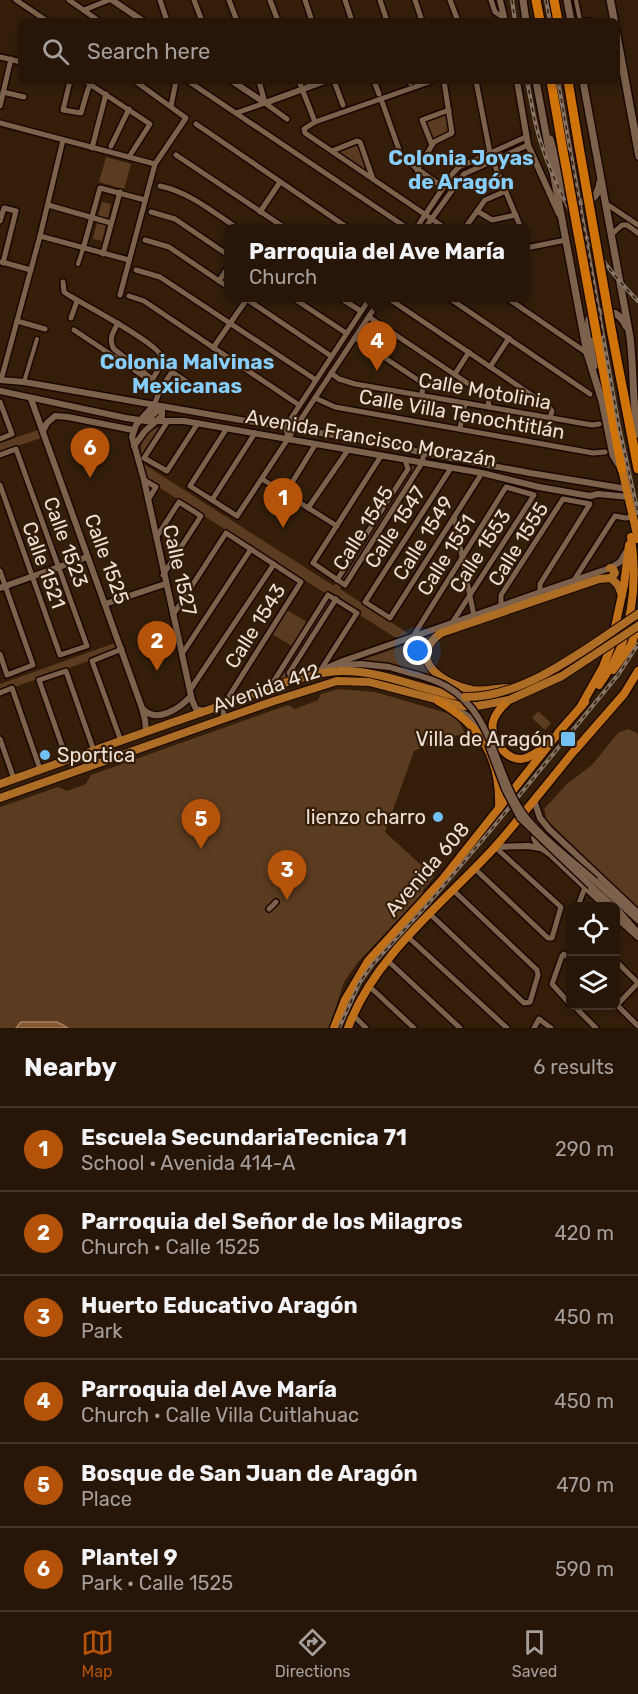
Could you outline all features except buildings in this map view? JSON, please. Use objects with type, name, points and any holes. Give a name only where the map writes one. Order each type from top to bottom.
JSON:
[{"type":"highway","points":[[536,0],[539,18]]},
{"type":"highway","points":[[554,0],[557,18]]},
{"type":"highway","points":[[552,84],[622,470],[634,518],[633,588],[628,620],[622,645],[600,685]]},
{"type":"highway","points":[[568,84],[638,469]]},
{"type":"highway","points":[[581,706],[607,657],[633,540]]},
{"type":"highway","name":"Avenida 608","points":[[334,1028],[348,992],[368,961],[442,880],[548,745],[623,657],[631,645],[638,626]]},
{"type":"highway","name":"Avenida 608","points":[[348,1028],[352,1015],[368,985],[387,960],[495,847],[624,694],[638,671]]},
{"type":"highway","points":[[509,700],[495,714],[492,726],[504,752],[510,757],[525,759],[548,745]]},
{"type":"highway","points":[[442,702],[466,719],[481,737],[489,752],[500,792],[499,809]]},
{"type":"main road","points":[[523,0],[526,18]]},
{"type":"main road","points":[[567,0],[570,18]]},
{"type":"main road","points":[[537,84],[587,353],[595,374],[613,456],[622,470]]},
{"type":"main road","points":[[583,84],[630,337],[636,386],[634,407],[638,434]]},
{"type":"main road","points":[[544,126],[550,138],[565,191],[570,199],[580,202],[593,198],[599,190],[600,176]]},
{"type":"main road","points":[[595,374],[588,331],[592,316],[602,311],[615,313],[624,322],[630,337]]},
{"type":"main road","points":[[610,568],[615,573],[612,578]]},
{"type":"main road","points":[[612,578],[622,595]]},
{"type":"main road","points":[[511,688],[472,690],[438,676],[429,666],[426,658],[432,640],[441,633],[599,579],[612,578]]},
{"type":"main road","name":"Avenida 412","points":[[0,784],[269,688],[318,673],[366,672],[465,698],[487,696],[511,688],[567,660],[638,614]]},
{"type":"main road","name":"Avenida 412","points":[[0,798],[324,684],[348,680],[369,682],[462,706],[477,706],[509,700],[562,676],[638,626]]},
{"type":"street","points":[[16,0],[43,18]]},
{"type":"street","points":[[69,0],[95,18]]},
{"type":"street","points":[[84,10],[111,0],[138,18]]},
{"type":"street","points":[[159,0],[166,18]]},
{"type":"street","points":[[194,0],[201,18]]},
{"type":"street","points":[[229,0],[236,18]]},
{"type":"street","points":[[270,0],[277,18]]},
{"type":"street","points":[[305,0],[311,18]]},
{"type":"street","points":[[345,0],[351,18]]},
{"type":"street","points":[[380,0],[386,18]]},
{"type":"street","points":[[415,0],[421,18]]},
{"type":"street","points":[[450,0],[457,18]]},
{"type":"street","points":[[490,0],[495,12],[502,18]]},
{"type":"street","points":[[500,0],[504,18]]},
{"type":"street","points":[[576,0],[580,18]]},
{"type":"street","points":[[611,0],[614,18]]},
{"type":"street","points":[[620,43],[638,140]]},
{"type":"street","points":[[0,57],[18,61]]},
{"type":"street","points":[[0,106],[11,59]]},
{"type":"street","points":[[620,59],[638,157]]},
{"type":"street","points":[[69,84],[63,110],[79,114],[89,84]]},
{"type":"street","points":[[93,84],[150,124],[129,157]]},
{"type":"street","points":[[120,295],[155,164],[186,118],[139,84]]},
{"type":"street","points":[[171,106],[175,84]]},
{"type":"street","points":[[192,84],[401,224]]},
{"type":"street","points":[[236,84],[287,120]]},
{"type":"street","points":[[260,84],[265,103]]},
{"type":"street","points":[[300,84],[315,122]]},
{"type":"street","points":[[236,113],[316,84]]},
{"type":"street","points":[[335,84],[344,108]]},
{"type":"street","points":[[375,84],[400,154],[406,162],[443,187]]},
{"type":"street","points":[[410,84],[344,108],[304,129],[305,133],[439,224]]},
{"type":"street","points":[[417,170],[432,145],[452,133],[445,84]]},
{"type":"street","points":[[477,84],[490,153]]},
{"type":"street","points":[[517,84],[528,145],[562,219]]},
{"type":"street","points":[[3,92],[24,97]]},
{"type":"street","points":[[92,148],[106,94]]},
{"type":"street","points":[[110,149],[129,109]]},
{"type":"street","points":[[432,145],[422,120],[449,110]]},
{"type":"street","points":[[0,123],[92,148],[110,149],[155,164]]},
{"type":"street","points":[[196,124],[342,224]]},
{"type":"street","points":[[418,224],[453,173],[465,163],[526,137]]},
{"type":"street","points":[[0,380],[40,236],[63,140]]},
{"type":"street","points":[[332,151],[357,141],[360,142],[373,179]]},
{"type":"street","points":[[428,224],[460,178],[469,171],[528,145]]},
{"type":"street","points":[[176,155],[279,224]]},
{"type":"street","points":[[493,161],[519,224]]},
{"type":"street","points":[[453,173],[460,178]]},
{"type":"street","points":[[260,212],[280,182]]},
{"type":"street","points":[[160,186],[176,189],[190,196],[231,224]]},
{"type":"street","points":[[78,264],[100,188],[145,200]]},
{"type":"street","points":[[468,224],[485,200],[506,191]]},
{"type":"street","points":[[103,254],[120,192]]},
{"type":"street","points":[[605,203],[638,225]]},
{"type":"street","points":[[48,205],[111,223]]},
{"type":"street","points":[[0,221],[4,208],[16,211],[1,262],[31,270]]},
{"type":"street","points":[[477,211],[492,220],[516,215]]},
{"type":"street","points":[[151,212],[175,219],[224,252]]},
{"type":"street","points":[[622,225],[619,219],[624,216]]},
{"type":"street","points":[[611,235],[622,225],[627,225],[638,233]]},
{"type":"street","points":[[40,236],[129,260]]},
{"type":"street","points":[[145,240],[169,247],[224,284]]},
{"type":"street","points":[[530,247],[566,240]]},
{"type":"street","points":[[136,270],[160,277],[316,380]]},
{"type":"street","points":[[219,281],[224,273]]},
{"type":"street","points":[[63,282],[64,292],[118,324],[159,353],[160,363],[152,380]]},
{"type":"street","points":[[129,296],[144,301],[299,405]]},
{"type":"street","points":[[71,318],[77,301]]},
{"type":"street","points":[[213,348],[244,302]]},
{"type":"street","points":[[252,302],[331,356]]},
{"type":"street","points":[[300,302],[346,333]]},
{"type":"street","points":[[348,302],[361,311]]},
{"type":"street","points":[[288,439],[286,426],[367,302]]},
{"type":"street","points":[[395,302],[548,406],[552,411],[550,418]]},
{"type":"street","points":[[456,302],[590,394]]},
{"type":"street","points":[[514,302],[587,353]]},
{"type":"street","points":[[227,428],[190,486],[237,516],[377,303]]},
{"type":"street","points":[[369,317],[488,397],[489,406]]},
{"type":"street","points":[[17,321],[45,329]]},
{"type":"street","points":[[118,324],[113,332],[111,345],[114,350],[161,388]]},
{"type":"street","points":[[74,330],[152,380]]},
{"type":"street","points":[[355,338],[421,382],[422,394]]},
{"type":"street","points":[[490,367],[509,338]]},
{"type":"street","points":[[24,382],[37,339]]},
{"type":"street","points":[[338,345],[346,351]]},
{"type":"street","points":[[455,374],[469,352]]},
{"type":"street","points":[[43,431],[51,418],[68,417],[133,430],[157,411],[161,388],[173,371],[201,391]]},
{"type":"street","name":"Calle Motolinia","points":[[331,374],[355,384],[550,418],[599,424]]},
{"type":"street","name":"Avenida Francisco Morazán","points":[[0,380],[24,382],[376,441],[424,453],[628,493]]},
{"type":"street","name":"Avenida Francisco Morazán","points":[[0,391],[55,404],[143,420],[198,423],[482,473],[539,487],[590,496],[628,493]]},
{"type":"street","name":"Calle Villa Tenochtitlán","points":[[315,398],[335,407],[593,453],[605,452]]},
{"type":"street","name":"Calle 1525","points":[[31,399],[122,650],[142,708],[146,732]]},
{"type":"street","points":[[0,402],[12,434],[0,439]]},
{"type":"street","points":[[460,428],[465,403]]},
{"type":"street","points":[[55,404],[68,417]]},
{"type":"street","points":[[134,447],[145,431],[162,416],[157,405]]},
{"type":"street","points":[[168,421],[144,458],[166,471],[198,423]]},
{"type":"street","name":"Calle 1527","points":[[133,430],[134,447],[144,480],[163,575],[191,693],[196,709],[204,711]]},
{"type":"street","points":[[212,500],[255,433]]},
{"type":"street","points":[[285,494],[315,445]]},
{"type":"street","name":"Calle 1523","points":[[0,455],[16,449],[87,646],[60,656]]},
{"type":"street","points":[[308,508],[348,450]]},
{"type":"street","name":"Calle 1545","points":[[405,460],[408,469],[337,580],[345,585],[422,463],[424,453]]},
{"type":"street","points":[[337,580],[313,563],[381,456]]},
{"type":"street","name":"Calle 1547","points":[[390,618],[365,602],[451,468]]},
{"type":"street","name":"Calle 1549","points":[[390,618],[482,473]]},
{"type":"street","points":[[262,478],[336,526]]},
{"type":"street","points":[[144,480],[156,487],[148,500]]},
{"type":"street","name":"Calle 1545","points":[[399,482],[407,486]]},
{"type":"street","name":"Calle 1521","points":[[0,485],[60,656]]},
{"type":"street","points":[[598,494],[601,486]]},
{"type":"street","name":"Calle 1551","points":[[412,638],[506,487],[534,495]]},
{"type":"street","name":"Calle 1553","points":[[452,624],[534,495]]},
{"type":"street","name":"Calle 1555","points":[[501,606],[501,595],[563,499],[590,504],[540,584],[540,592]]},
{"type":"street","points":[[156,538],[179,502],[201,516],[163,575]]},
{"type":"street","points":[[574,580],[616,515],[634,518]]},
{"type":"street","points":[[454,517],[474,616]]},
{"type":"street","points":[[142,708],[146,713],[156,716],[165,714],[177,708],[191,693],[274,564],[226,533],[173,615]]},
{"type":"street","points":[[610,568],[620,562],[633,540]]},
{"type":"street","points":[[182,654],[251,549]]},
{"type":"street","points":[[3,587],[87,557]]},
{"type":"street","name":"Calle 1543","points":[[223,720],[224,704],[301,582],[274,564]]},
{"type":"street","name":"Avenida 412","points":[[318,673],[610,568]]},
{"type":"street","points":[[0,571],[3,587],[33,665],[7,675],[0,654]]},
{"type":"street","points":[[105,604],[165,584]]},
{"type":"street","name":"Calle 1545","points":[[269,688],[328,595],[336,599],[289,672],[295,681]]},
{"type":"street","points":[[318,673],[357,613],[336,599]]},
{"type":"street","points":[[297,643],[305,648]]},
{"type":"street","points":[[121,741],[92,661],[122,650]]},
{"type":"street","points":[[333,666],[361,664],[389,667],[445,686],[463,699],[485,728],[509,788],[524,814],[591,885],[602,902]]},
{"type":"street","points":[[67,760],[39,680],[66,671],[94,751]]},
{"type":"street","points":[[0,693],[12,688],[40,770]]},
{"type":"street","points":[[442,702],[464,713],[482,730],[505,789],[520,818],[609,902]]},
{"type":"street","points":[[0,739],[14,779]]},
{"type":"street","points":[[534,800],[540,818],[549,829],[638,913]]},
{"type":"street","points":[[549,829],[542,829],[535,833],[535,842],[638,920]]},
{"type":"street","points":[[495,847],[541,848]]},
{"type":"street","points":[[474,868],[550,939],[561,908],[495,847]]},
{"type":"street","points":[[580,902],[591,885]]},
{"type":"street","points":[[430,914],[527,1004],[530,1002],[538,972],[453,890]]},
{"type":"street","points":[[269,909],[276,902]]},
{"type":"street","points":[[620,914],[638,935]]},
{"type":"street","points":[[620,921],[638,935]]},
{"type":"street","points":[[408,937],[507,1028]]},
{"type":"street","points":[[566,956],[564,954],[552,984],[566,998]]},
{"type":"street","points":[[387,960],[460,1028]]},
{"type":"street","points":[[620,966],[638,982],[620,1001]]},
{"type":"street","points":[[368,985],[414,1028]]},
{"type":"street","points":[[620,1009],[638,1026]]},
{"type":"street","points":[[578,1010],[596,1028]]},
{"type":"street","points":[[352,1015],[366,1028]]},
{"type":"street","points":[[534,1028],[539,1019],[551,1028]]},
{"type":"shaded area","points":[[447,113],[450,131],[432,139],[425,121]]},
{"type":"shaded area","points":[[358,144],[368,168],[364,172],[336,152]]},
{"type":"shaded area","points":[[106,157],[131,164],[124,189],[99,182]]},
{"type":"shaded area","points":[[102,202],[111,204],[108,218],[98,216]]},
{"type":"shaded area","points":[[97,222],[106,224],[102,241],[93,239]]},
{"type":"shaded area","points":[[163,426],[143,457],[145,465],[334,586],[409,470],[409,465],[418,467],[340,589],[409,634],[408,637],[398,639],[334,599],[287,672],[290,678],[273,684],[328,595],[146,479],[141,446],[147,434]]},
{"type":"shaded area","points":[[38,430],[41,438],[0,452],[0,443]]},
{"type":"shaded area","points":[[287,610],[307,622],[292,646],[272,634]]},
{"type":"shaded area","points":[[434,635],[427,657],[429,668],[435,678],[356,662]]},
{"type":"shaded area","points":[[115,643],[117,651],[0,692],[0,684]]},
{"type":"shaded area","points":[[339,689],[375,692],[457,716],[465,734],[443,738],[414,751],[385,832],[434,877],[423,893],[358,962],[344,982],[329,1028],[0,1028],[0,807],[58,787],[67,791],[86,784],[91,775],[288,705],[295,709],[318,700],[321,694]]},
{"type":"shaded area","points":[[538,711],[551,723],[545,730],[532,718]]},
{"type":"shaded area","points":[[628,729],[637,733],[638,736],[638,908],[547,820],[544,809],[567,784],[592,765],[618,733]]},
{"type":"shaded area","points":[[21,1022],[57,1022],[68,1028],[16,1028]]},
{"type":"railway","points":[[512,0],[515,18]]},
{"type":"railway","points":[[546,0],[549,18]]},
{"type":"railway","points":[[528,84],[540,140],[557,185],[593,246],[638,301]]},
{"type":"railway","points":[[559,84],[619,427],[638,513]]},
{"type":"railway","points":[[339,1028],[360,982],[372,965],[490,831],[618,675],[638,644]]},
{"type":"place","name":"Parroquia del Ave María","points":[[377,371]]},
{"type":"place","name":"Plantel 9","points":[[90,478]]},
{"type":"place","name":"Escuela SecundariaTecnica 71","points":[[283,528]]},
{"type":"place","name":"Parroquia del Señor de los Milagros","points":[[157,671]]},
{"type":"place","name":"Villa de Aragón","points":[[568,739]]},
{"type":"place","name":"Sportica","points":[[45,755]]},
{"type":"place","name":"lienzo charro","points":[[438,817]]},
{"type":"place","name":"Bosque de San Juan de Aragón","points":[[201,849]]},
{"type":"place","name":"Huerto Educativo Aragón","points":[[287,900]]},
{"type":"district","name":"Colonia Joyas de Aragón","points":[[461,169]]},
{"type":"district","name":"Colonia Malvinas Mexicanas","points":[[187,373]]}]
